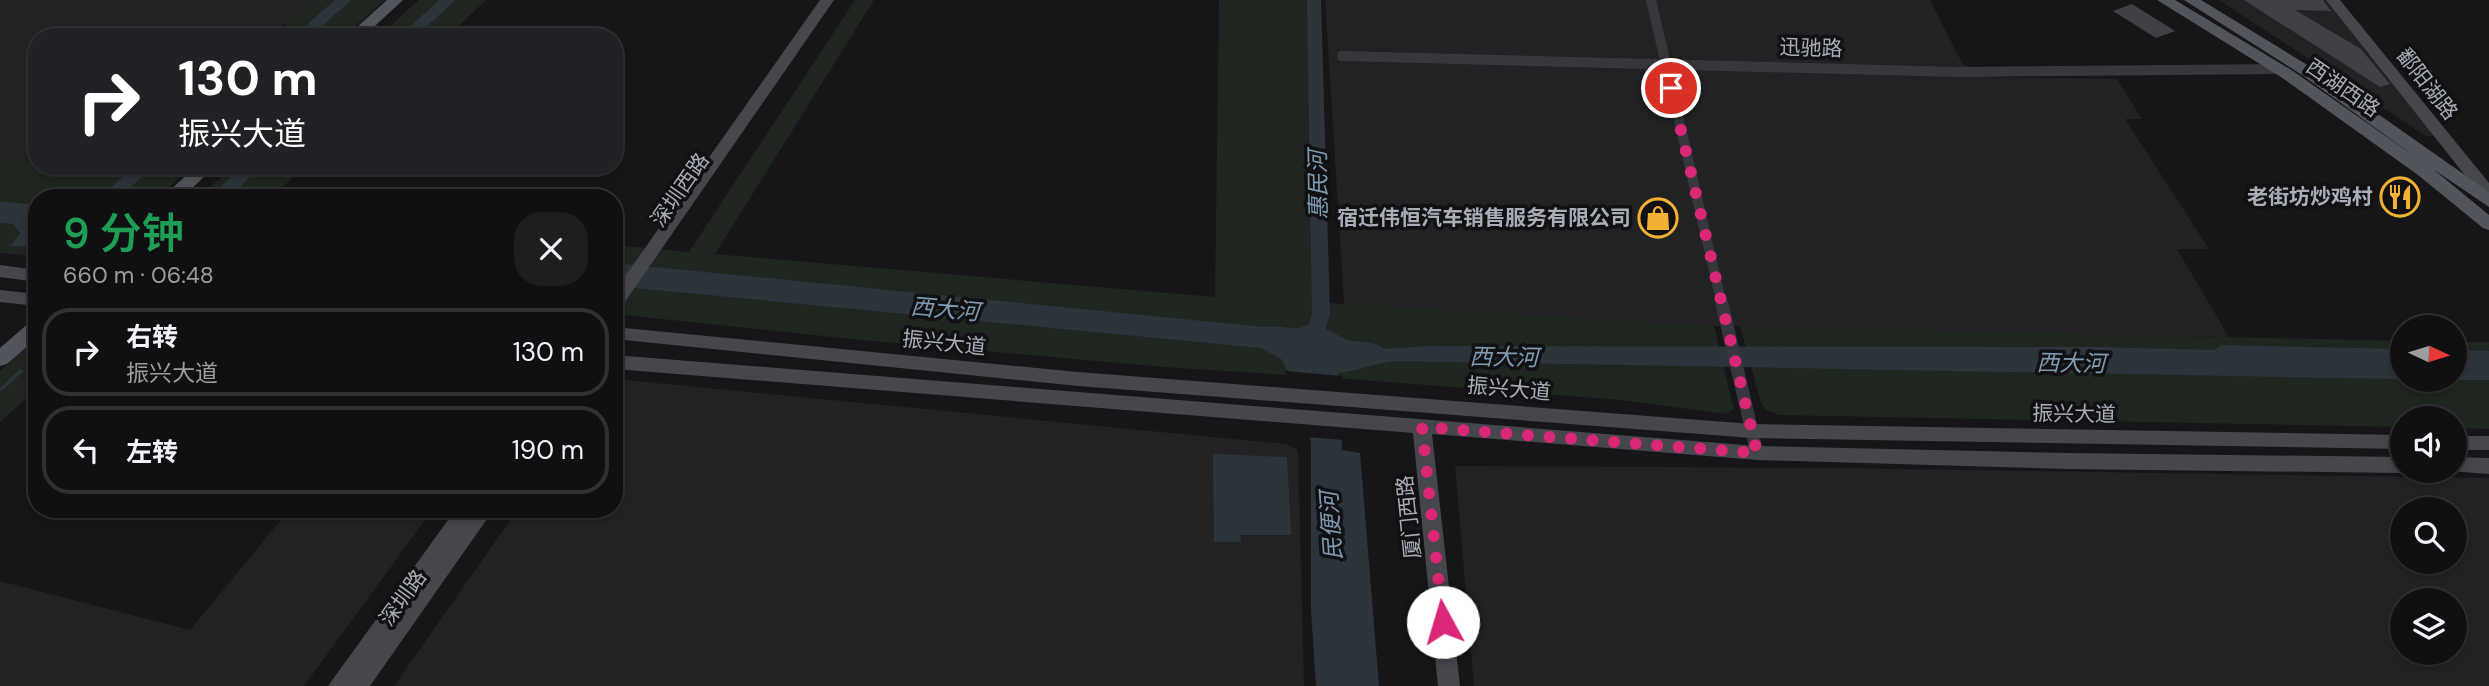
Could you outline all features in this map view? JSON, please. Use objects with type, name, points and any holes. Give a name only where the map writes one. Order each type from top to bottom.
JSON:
[{"type":"main road","points":[[364,28],[396,0]]},
{"type":"main road","points":[[379,28],[410,0]]},
{"type":"main road","name":"深圳西路","points":[[658,251],[827,0]]},
{"type":"main road","name":"深圳西路","points":[[658,251],[837,0]]},
{"type":"main road","name":"西湖西路","points":[[2164,0],[2279,69],[2424,171],[2489,224]]},
{"type":"main road","name":"西湖西路","points":[[2191,0],[2308,72],[2489,201]]},
{"type":"main road","name":"鄱阳湖路","points":[[2333,0],[2489,194]]},
{"type":"main road","points":[[181,189],[197,175]]},
{"type":"main road","points":[[197,189],[212,175]]},
{"type":"main road","points":[[623,303],[658,251]]},
{"type":"main road","points":[[0,271],[28,274]]},
{"type":"main road","points":[[0,296],[28,299]]},
{"type":"main road","points":[[0,345],[28,320]]},
{"type":"main road","points":[[0,359],[28,335]]},
{"type":"main road","name":"振兴大道","points":[[623,335],[1078,380],[1752,431],[2390,442]]},
{"type":"main road","points":[[623,363],[1364,424],[1757,453],[2067,461],[2390,465]]},
{"type":"main road","name":"厦门西路","points":[[1422,427],[1449,686]]},
{"type":"main road","points":[[2467,443],[2489,443]]},
{"type":"main road","points":[[2467,466],[2489,466]]},
{"type":"main road","name":"深圳路","points":[[339,686],[460,518]]},
{"type":"main road","name":"深圳路","points":[[358,686],[479,518]]},
{"type":"street","points":[[1651,0],[1757,453]]},
{"type":"street","name":"迅驰路","points":[[1342,56],[1958,72],[2279,69]]},
{"type":"shaded area","points":[[0,0],[313,0],[279,28],[28,28],[28,161],[0,158]]},
{"type":"shaded area","points":[[313,0],[385,0],[352,28],[300,28],[283,24]]},
{"type":"shaded area","points":[[419,0],[486,0],[456,28],[388,28]]},
{"type":"shaded area","points":[[855,0],[874,0],[715,254],[1215,297],[1219,0],[1308,0],[1314,302],[1714,326],[1734,409],[1726,414],[1621,400],[1164,367],[851,339],[623,315],[623,246],[689,252]]},
{"type":"shaded area","points":[[1325,0],[1930,0],[1962,63],[1993,77],[2117,79],[2142,119],[2125,119],[2209,249],[2177,249],[2229,337],[1345,318]]},
{"type":"shaded area","points":[[2219,0],[2326,0],[2434,136],[2426,136]]},
{"type":"shaded area","points":[[0,158],[28,161],[28,175],[183,175],[167,189],[28,189],[28,204],[0,201]]},
{"type":"shaded area","points":[[223,175],[295,175],[281,189],[208,189]]},
{"type":"shaded area","points":[[0,223],[13,224],[20,233],[12,246],[28,244],[28,255],[0,253]]},
{"type":"shaded area","points":[[1740,326],[2390,341],[2390,392],[2468,392],[2468,342],[2489,342],[2489,429],[2467,428],[2467,406],[2390,406],[2390,427],[1779,415],[1766,410],[1761,403]]},
{"type":"shaded area","points":[[28,346],[28,397],[0,422],[0,371]]},
{"type":"shaded area","points":[[623,380],[1286,444],[1298,450],[1304,686],[394,686],[512,518],[623,518]]},
{"type":"shaded area","points":[[1455,466],[1838,468],[2390,476],[2390,483],[2467,483],[2467,478],[2489,478],[2489,686],[1474,686]]},
{"type":"shaded area","points":[[283,518],[426,518],[304,686],[0,686],[0,581],[190,630]]},
{"type":"water","points":[[0,201],[28,204],[28,244],[11,246],[20,233],[13,224],[0,223]]},
{"type":"water","points":[[623,264],[1264,327],[1300,328],[1321,314],[1327,330],[1348,340],[1376,344],[1386,349],[1425,346],[2098,347],[2214,350],[2221,345],[2390,349],[2390,379],[1396,361],[1338,373],[1342,450],[1360,453],[1379,686],[1316,686],[1311,610],[1311,442],[1289,373],[1281,359],[1261,348],[623,287]]},
{"type":"water","points":[[2468,350],[2489,351],[2489,380],[2468,380]]},
{"type":"water","points":[[1213,454],[1287,457],[1291,535],[1240,535],[1241,542],[1214,542]]},
{"type":"pier","points":[[1285,371],[1342,376],[1344,440],[1306,437]]},
{"type":"building","points":[[2244,0],[2323,0],[2331,11],[2295,10],[2361,49],[2390,84],[2380,87]]},
{"type":"building","points":[[2132,4],[2175,31],[2156,38],[2113,11]]},
{"type":"waterway","points":[[316,24],[344,0]]},
{"type":"waterway","points":[[417,28],[448,0]]},
{"type":"waterway","name":"惠民河","points":[[1314,0],[1321,314],[1314,339]]},
{"type":"waterway","points":[[119,189],[135,175]]},
{"type":"waterway","points":[[228,189],[243,175]]},
{"type":"waterway","points":[[0,390],[21,371]]},
{"type":"place","name":"老街坊炒鸡村","points":[[2400,197]]},
{"type":"place","name":"宿迁伟恒汽车销售服务有限公司","points":[[1658,218]]},
{"type":"route","points":[[1443,622],[1422,427],[1757,453],[1671,88]]},
{"type":"water label","name":"西大河","points":[[945,309]]},
{"type":"water label","name":"西大河","points":[[1504,357]]},
{"type":"water label","name":"西大河","points":[[2071,363]]},
{"type":"water label","name":"民便河","points":[[1331,526]]}]
